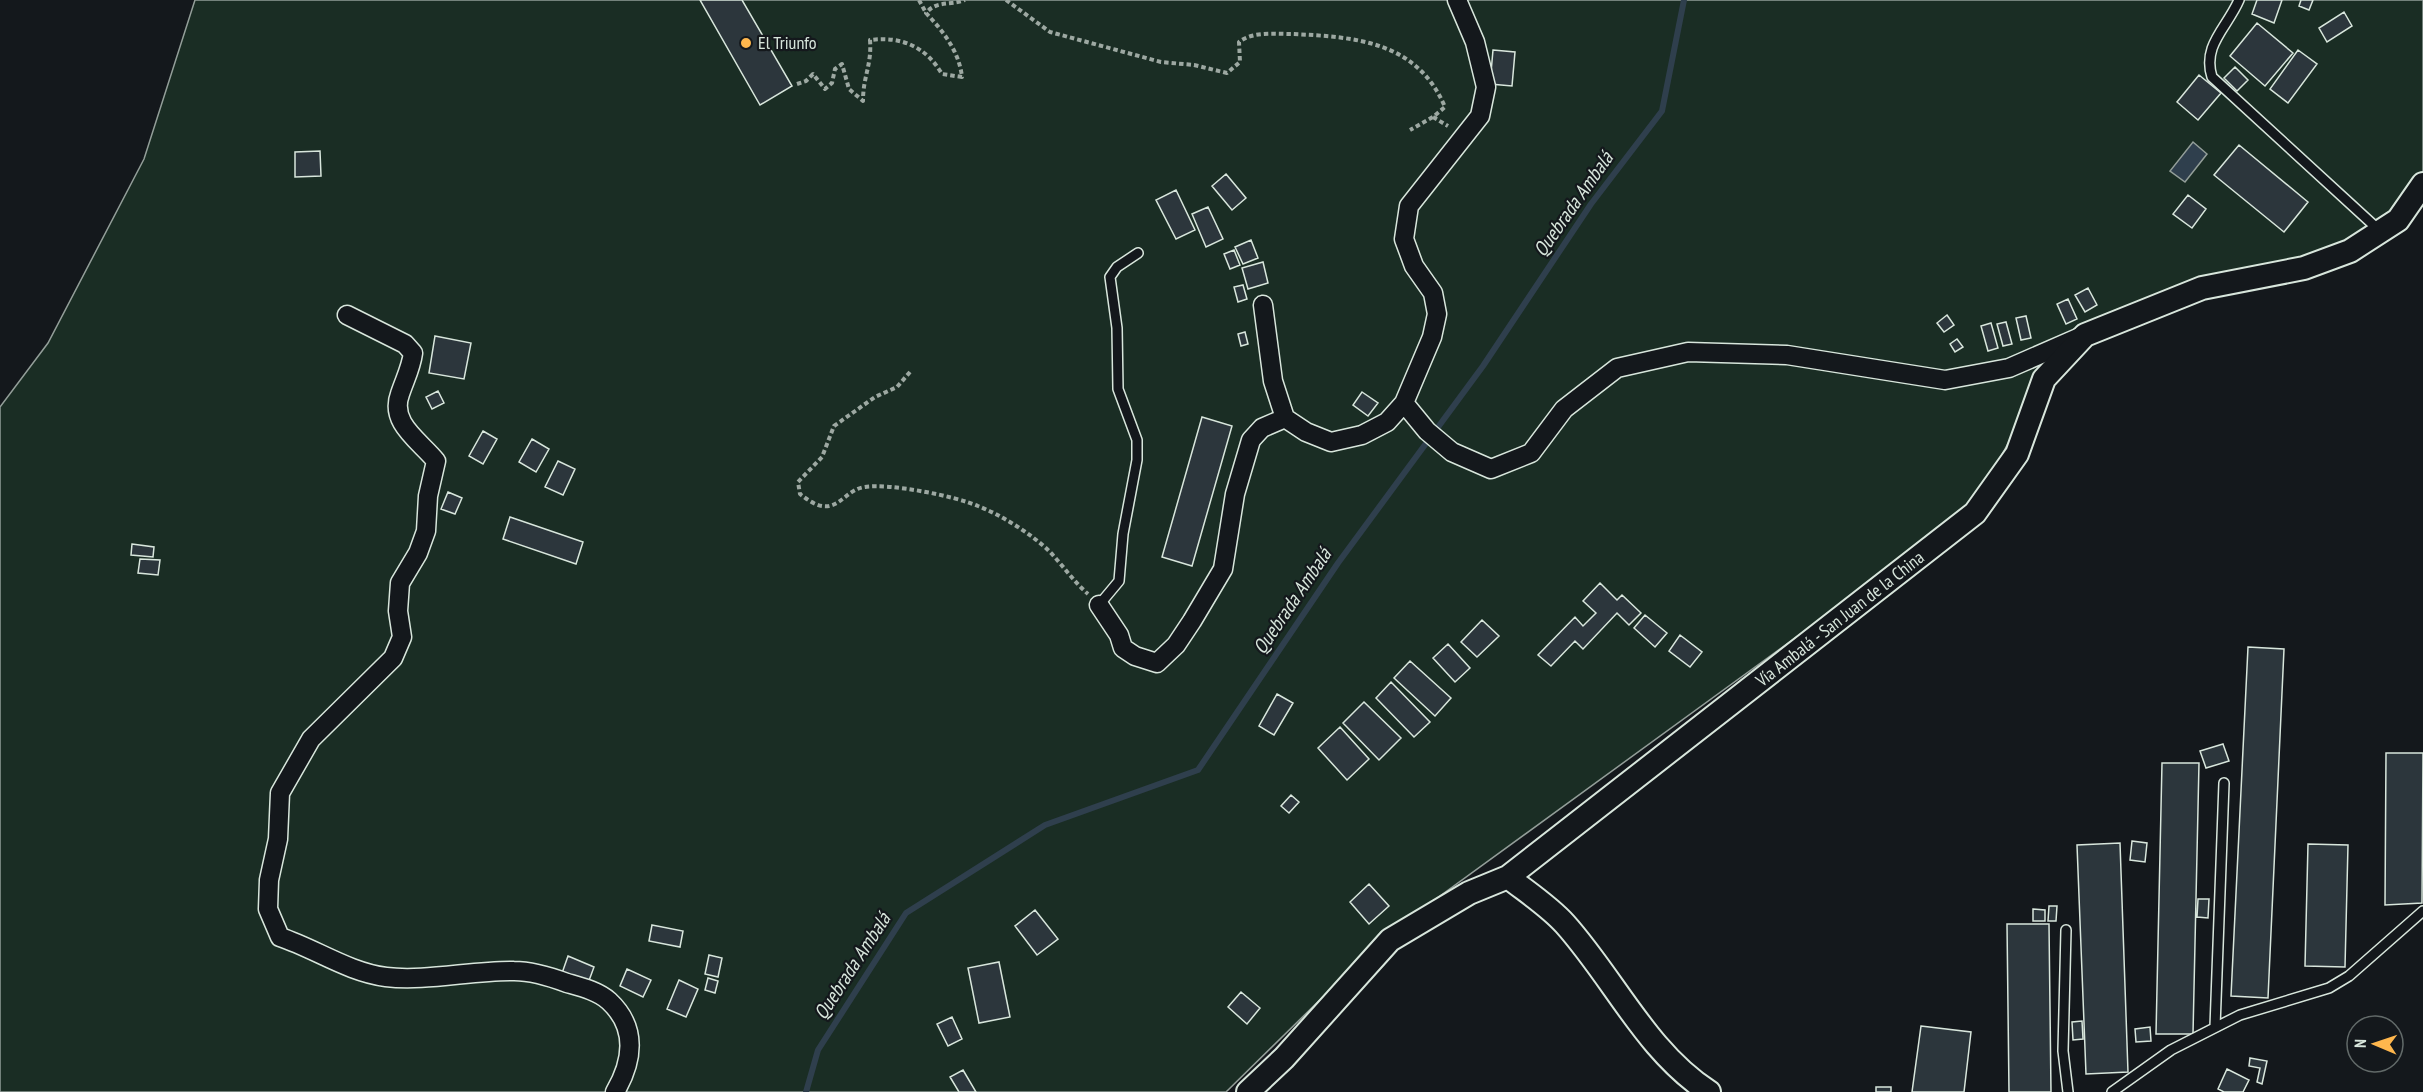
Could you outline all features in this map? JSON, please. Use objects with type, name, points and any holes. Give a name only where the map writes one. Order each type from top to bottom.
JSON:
[{"type":"street","points":[[1263,305],[1273,381],[1286,418],[1306,432],[1331,442],[1362,435],[1388,422],[1404,403],[1432,337],[1437,314],[1433,293],[1414,266],[1404,239],[1409,206],[1480,116],[1486,87],[1475,42],[1457,0]]},
{"type":"street","name":"Vía Ambalá - San Juan de la China","points":[[1248,1092],[1284,1058],[1390,940],[1469,892],[1508,877],[1975,513],[2017,454],[2044,379],[2085,334],[2202,288],[2304,268],[2350,251],[2398,220],[2423,184]]},
{"type":"street","points":[[346,315],[405,344],[413,353],[411,367],[399,396],[398,412],[410,435],[436,461],[435,474],[428,496],[426,531],[418,554],[400,583],[398,611],[402,637],[393,658],[311,739],[280,793],[278,839],[269,880],[268,909],[280,937],[362,972],[388,977],[516,971],[552,978],[591,991],[608,1000],[621,1016],[631,1040],[627,1072],[615,1092]]},
{"type":"street","points":[[1404,403],[1427,431],[1452,452],[1491,469],[1531,453],[1564,409],[1617,368],[1688,352],[1787,355],[1945,380],[2009,368],[2085,334]]},
{"type":"street","points":[[1100,605],[1119,635],[1123,648],[1135,656],[1157,663],[1176,645],[1215,587],[1223,569],[1235,494],[1251,440],[1262,428],[1286,418]]},
{"type":"street","points":[[1508,877],[1564,923],[1664,1055],[1687,1077],[1709,1092]]},
{"type":"lane","points":[[2240,0],[2210,46],[2208,64],[2212,77],[2380,231]]},
{"type":"lane","points":[[1100,605],[1119,581],[1123,534],[1137,460],[1137,441],[1118,389],[1117,328],[1110,277],[1118,267],[1138,253]]},
{"type":"lane","points":[[2215,1027],[2224,783]]},
{"type":"lane","points":[[2112,1092],[2170,1050],[2240,1015],[2329,988],[2349,975],[2423,911]]},
{"type":"lane","points":[[2066,930],[2063,1051],[2067,1092]]},
{"type":"path","points":[[797,84],[806,81],[813,74],[825,89],[832,83],[835,69],[842,64],[849,89],[863,101],[863,81],[872,59],[870,40],[889,38],[918,46],[934,61],[942,74],[962,77],[954,50],[944,32],[926,13],[919,0]]},
{"type":"path","points":[[926,13],[930,4],[965,0]]},
{"type":"path","points":[[1006,0],[1050,32],[1161,62],[1194,64],[1227,73],[1240,62],[1239,42],[1246,36],[1295,34],[1368,41],[1399,53],[1437,87],[1445,107],[1434,117],[1410,130]]},
{"type":"path","points":[[910,372],[897,387],[874,397],[834,426],[822,457],[798,482],[800,494],[812,503],[828,506],[839,501],[850,491],[866,487],[883,487],[978,506],[1048,550],[1071,579],[1100,605]]},
{"type":"green space","points":[[195,0],[2423,0],[2423,184],[2350,251],[2085,335],[2044,379],[1971,510],[1385,936],[1226,1092],[0,1092],[0,407],[48,343],[144,159]]},
{"type":"water","points":[[2193,142],[2207,154],[2185,182],[2170,171]]},
{"type":"building","name":"El Triunfo","points":[[700,0],[742,0],[792,86],[760,105]]},
{"type":"building","points":[[2257,0],[2282,0],[2274,23],[2252,14]]},
{"type":"building","points":[[2301,0],[2313,0],[2309,10],[2299,6]]},
{"type":"building","points":[[2344,12],[2352,26],[2327,42],[2319,28]]},
{"type":"building","points":[[2257,23],[2293,53],[2265,86],[2230,56]]},
{"type":"building","points":[[1493,50],[1515,52],[1512,86],[1490,84]]},
{"type":"building","points":[[2298,50],[2317,64],[2288,103],[2270,89]]},
{"type":"building","points":[[2235,67],[2248,80],[2237,91],[2224,78]]},
{"type":"building","points":[[2199,75],[2221,93],[2198,120],[2177,102]]},
{"type":"building","points":[[2239,145],[2308,202],[2284,232],[2214,175]]},
{"type":"building","points":[[320,151],[321,176],[295,177],[295,152]]},
{"type":"building","points":[[1226,174],[1246,198],[1232,210],[1212,186]]},
{"type":"building","points":[[1176,190],[1195,230],[1176,239],[1156,200]]},
{"type":"building","points":[[2188,195],[2206,209],[2192,228],[2173,214]]},
{"type":"building","points":[[1208,207],[1223,239],[1206,247],[1192,214]]},
{"type":"building","points":[[1251,240],[1258,258],[1243,264],[1235,247]]},
{"type":"building","points":[[1234,250],[1240,265],[1230,269],[1224,254]]},
{"type":"building","points":[[1263,262],[1268,283],[1248,289],[1242,268]]},
{"type":"building","points":[[1243,285],[1247,299],[1238,302],[1234,287]]},
{"type":"building","points":[[2088,288],[2097,305],[2085,312],[2075,295]]},
{"type":"building","points":[[2068,299],[2077,319],[2066,324],[2057,304]]},
{"type":"building","points":[[1947,315],[1954,325],[1944,332],[1937,323]]},
{"type":"building","points":[[2026,316],[2031,338],[2021,340],[2016,318]]},
{"type":"building","points":[[2006,322],[2012,344],[2003,346],[1997,324]]},
{"type":"building","points":[[1991,323],[1998,348],[1988,351],[1981,326]]},
{"type":"building","points":[[1245,332],[1248,344],[1241,346],[1238,334]]},
{"type":"building","points":[[435,336],[471,343],[464,379],[429,373]]},
{"type":"building","points":[[1957,339],[1963,347],[1955,352],[1950,344]]},
{"type":"building","points":[[438,391],[444,403],[432,409],[426,397]]},
{"type":"building","points":[[1362,392],[1378,403],[1368,416],[1353,405]]},
{"type":"building","points":[[1202,417],[1232,426],[1192,566],[1162,557]]},
{"type":"building","points":[[483,431],[497,439],[483,464],[469,456]]},
{"type":"building","points":[[532,439],[549,449],[536,472],[519,462]]},
{"type":"building","points":[[558,461],[575,469],[563,495],[545,487]]},
{"type":"building","points":[[448,492],[462,498],[455,514],[441,509]]},
{"type":"building","points":[[510,517],[583,542],[576,564],[503,539]]},
{"type":"building","points":[[132,544],[154,547],[153,557],[131,555]]},
{"type":"building","points":[[140,559],[160,560],[158,575],[138,573]]},
{"type":"building","points":[[1600,583],[1617,600],[1622,595],[1641,613],[1629,625],[1617,613],[1583,649],[1575,641],[1551,666],[1538,655],[1575,617],[1583,626],[1596,613],[1583,601]]},
{"type":"building","points":[[1645,615],[1667,633],[1655,647],[1634,628]]},
{"type":"building","points":[[1482,620],[1499,636],[1477,657],[1461,642]]},
{"type":"building","points":[[1680,635],[1702,652],[1690,667],[1669,651]]},
{"type":"building","points":[[1448,644],[1470,668],[1455,682],[1433,658]]},
{"type":"building","points":[[2248,647],[2284,649],[2268,998],[2231,996]]},
{"type":"building","points":[[1410,661],[1451,698],[1435,716],[1394,678]]},
{"type":"building","points":[[1391,682],[1430,722],[1414,737],[1376,698]]},
{"type":"building","points":[[1277,694],[1293,703],[1274,735],[1259,726]]},
{"type":"building","points":[[1364,702],[1401,738],[1379,760],[1343,723]]},
{"type":"building","points":[[1340,727],[1369,759],[1347,780],[1318,748]]},
{"type":"building","points":[[2223,744],[2229,761],[2206,768],[2200,751]]},
{"type":"building","points":[[2386,753],[2423,753],[2422,903],[2385,905]]},
{"type":"building","points":[[2162,763],[2199,763],[2193,1034],[2156,1034]]},
{"type":"building","points":[[1291,795],[1299,802],[1289,813],[1281,806]]},
{"type":"building","points":[[2132,841],[2147,843],[2145,862],[2130,860]]},
{"type":"building","points":[[2120,843],[2128,1072],[2086,1074],[2077,845]]},
{"type":"building","points":[[2308,844],[2348,845],[2345,967],[2305,966]]},
{"type":"building","points":[[1369,884],[1389,906],[1369,924],[1350,902]]},
{"type":"building","points":[[2198,899],[2209,899],[2208,918],[2197,917]]},
{"type":"building","points":[[2049,906],[2057,906],[2056,921],[2048,921]]},
{"type":"building","points":[[2033,909],[2045,910],[2045,921],[2033,921]]},
{"type":"building","points":[[1035,910],[1058,939],[1037,955],[1015,926]]},
{"type":"building","points":[[2007,924],[2049,924],[2051,1092],[2009,1092]]},
{"type":"building","points":[[652,925],[683,931],[680,947],[649,941]]},
{"type":"building","points":[[709,955],[722,958],[718,977],[705,974]]},
{"type":"building","points":[[568,956],[594,967],[587,986],[561,976]]},
{"type":"building","points":[[999,962],[1010,1017],[979,1023],[968,968]]},
{"type":"building","points":[[627,969],[651,980],[643,997],[620,986]]},
{"type":"building","points":[[708,978],[718,981],[715,993],[705,990]]},
{"type":"building","points":[[679,980],[698,989],[686,1017],[667,1009]]},
{"type":"building","points":[[1241,992],[1260,1008],[1247,1024],[1228,1007]]},
{"type":"building","points":[[952,1017],[962,1039],[948,1046],[937,1024]]},
{"type":"building","points":[[2082,1021],[2083,1039],[2073,1040],[2072,1022]]},
{"type":"building","points":[[1921,1026],[1971,1032],[1964,1092],[1912,1092]]},
{"type":"building","points":[[2150,1027],[2151,1041],[2136,1042],[2135,1029]]},
{"type":"building","points":[[2250,1058],[2267,1061],[2262,1084],[2257,1082],[2260,1068],[2249,1066]]},
{"type":"building","points":[[2227,1069],[2249,1080],[2243,1092],[2224,1092],[2218,1089]]},
{"type":"building","points":[[963,1070],[976,1092],[959,1092],[950,1077]]},
{"type":"building","points":[[1876,1087],[1891,1087],[1891,1092],[1876,1092]]},
{"type":"waterway","name":"Quebrada Ambalá","points":[[806,1092],[818,1050],[906,913],[1045,825],[1198,770],[1338,563],[1483,366],[1591,204],[1662,111],[1684,0]]},
{"type":"place","name":"El Triunfo","points":[[746,43]]}]
